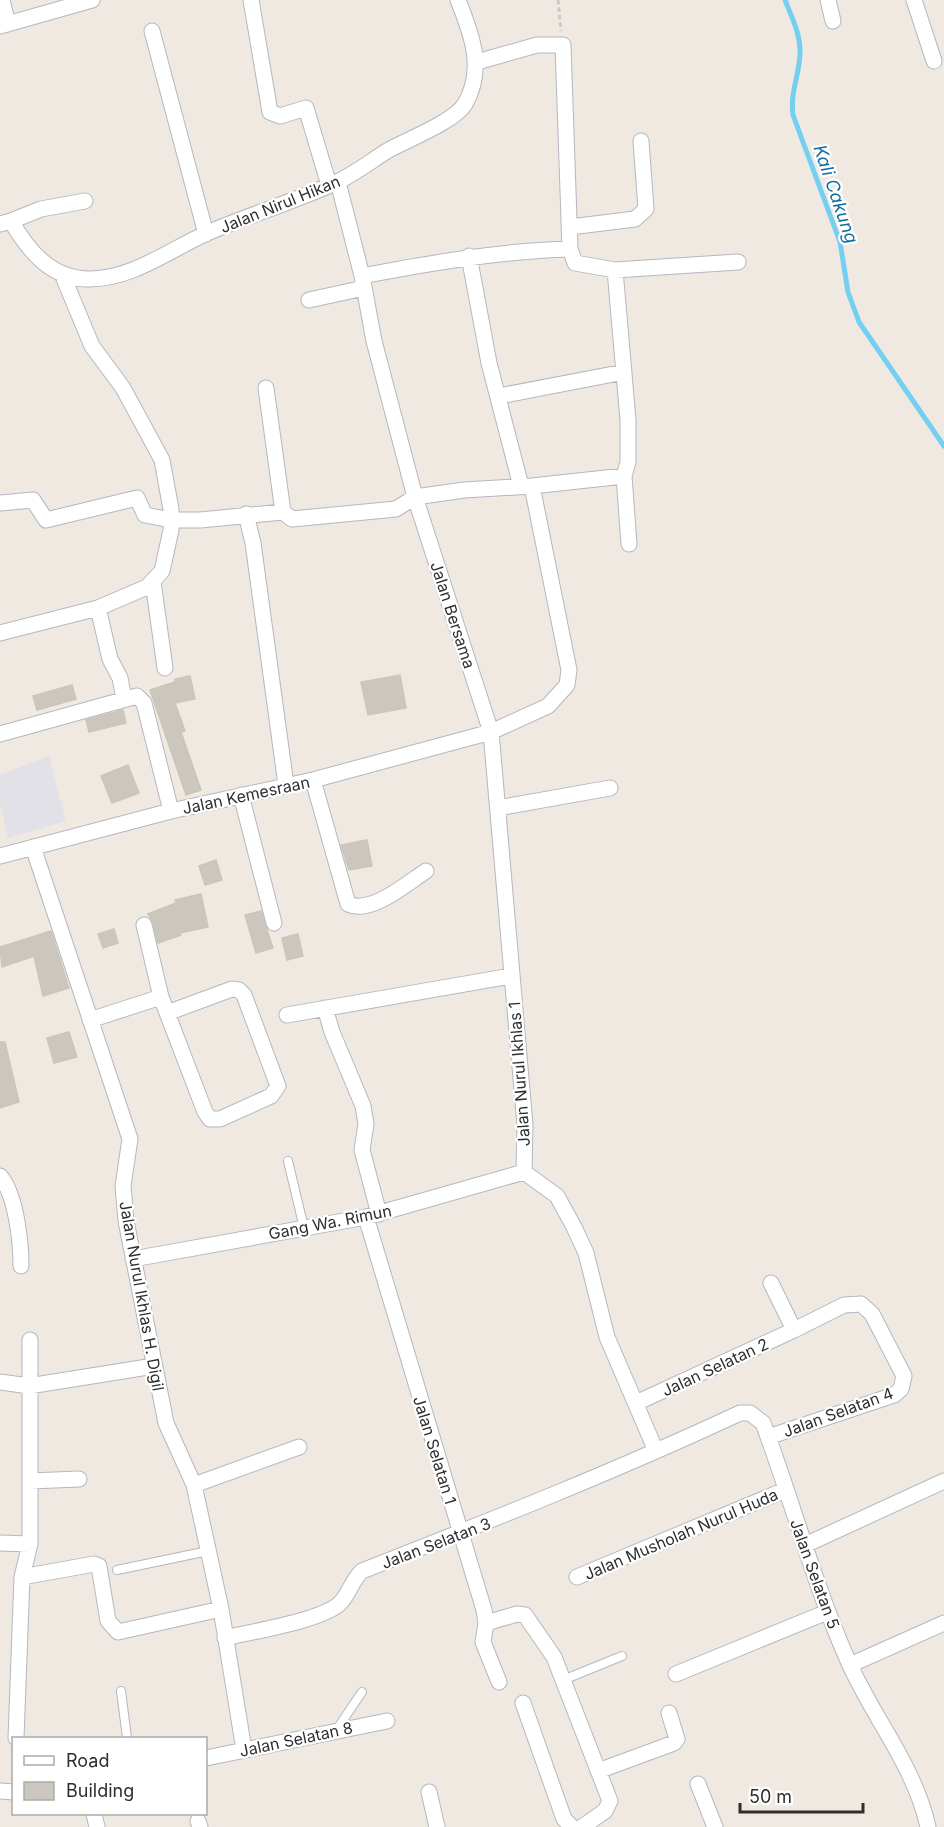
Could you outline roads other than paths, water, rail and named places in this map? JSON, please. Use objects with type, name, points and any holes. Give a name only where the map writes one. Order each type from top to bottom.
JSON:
[{"type":"street","points":[[2,0],[4,25],[92,0]]},
{"type":"street","name":"Jalan Bersama","points":[[251,0],[270,112],[280,116],[306,108],[333,184],[363,282],[374,341],[415,497],[491,732]]},
{"type":"street","name":"Jalan Nirul Hikan","points":[[5,223],[34,255],[62,274],[86,279],[122,273],[148,263],[206,234],[333,184],[463,108],[475,83],[477,62],[470,30],[458,0]]},
{"type":"street","points":[[828,0],[833,21]]},
{"type":"street","points":[[914,0],[934,62]]},
{"type":"street","points":[[152,31],[206,234]]},
{"type":"street","points":[[477,62],[537,45],[563,45],[570,249],[575,263],[615,270],[738,262]]},
{"type":"street","points":[[570,227],[635,219],[643,214],[646,209],[641,141]]},
{"type":"street","points":[[5,223],[41,209],[85,201]]},
{"type":"street","points":[[309,300],[363,282],[469,256],[518,250],[570,249]]},
{"type":"street","name":"Jalan Kemesraan","points":[[0,856],[171,811],[313,780],[491,732],[548,706],[567,686],[569,670],[560,619],[526,486],[489,363],[469,256]]},
{"type":"street","points":[[615,270],[628,420],[628,462],[624,476],[629,544]]},
{"type":"street","points":[[0,633],[98,608],[133,594],[153,582],[162,571],[171,520],[162,460],[123,388],[92,346],[62,274]]},
{"type":"street","points":[[500,396],[624,372]]},
{"type":"street","points":[[266,388],[282,512]]},
{"type":"street","points":[[0,503],[33,500],[46,520],[137,498],[145,515],[171,520],[282,512],[292,519],[396,509],[415,497],[624,476]]},
{"type":"street","points":[[246,514],[253,543],[286,785]]},
{"type":"street","points":[[153,582],[165,669]]},
{"type":"street","points":[[98,608],[110,659],[131,698]]},
{"type":"street","points":[[0,734],[131,698],[144,703],[171,811]]},
{"type":"street","name":"Jalan Nurul Ikhlas 1","points":[[491,732],[525,1125],[524,1172]]},
{"type":"street","points":[[313,780],[348,904],[358,906],[391,896],[426,871]]},
{"type":"street","points":[[498,808],[610,788]]},
{"type":"street","points":[[241,795],[274,923]]},
{"type":"street","name":"Jalan Nurul Ikhlas H. Digil","points":[[33,847],[130,1139],[123,1198],[133,1259],[166,1423],[194,1485],[221,1609],[244,1750]]},
{"type":"street","points":[[144,925],[161,997],[205,1112],[210,1119],[220,1119],[271,1096],[276,1091],[278,1086],[244,996],[239,990],[232,989],[167,1012]]},
{"type":"street","points":[[287,1015],[511,976]]},
{"type":"street","points":[[90,1020],[161,997]]},
{"type":"street","name":"Jalan Selatan 1","points":[[325,1008],[332,1032],[356,1084],[363,1106],[366,1124],[362,1150],[373,1216],[486,1623],[483,1642],[499,1682]]},
{"type":"street","points":[[524,1172],[556,1196],[574,1227],[589,1264],[607,1337],[657,1451]]},
{"type":"street","name":"Gang Wa. Rimun","points":[[133,1259],[373,1216],[524,1172]]},
{"type":"street","points":[[0,1176],[10,1191],[21,1249],[21,1266]]},
{"type":"street","points":[[771,1283],[794,1330]]},
{"type":"street","name":"Jalan Selatan 4","points":[[768,1437],[894,1395],[901,1389],[904,1376],[872,1314],[861,1304],[844,1305],[794,1330]]},
{"type":"street","name":"Jalan Selatan 2","points":[[636,1403],[794,1330]]},
{"type":"street","points":[[16,1737],[22,1576],[30,1544],[30,1340]]},
{"type":"street","points":[[0,1382],[29,1386],[154,1365]]},
{"type":"street","name":"Jalan Selatan 5","points":[[657,1451],[740,1413],[757,1416],[763,1423],[826,1612],[850,1665],[915,1785],[928,1827]]},
{"type":"street","points":[[194,1485],[299,1447]]},
{"type":"street","name":"Jalan Selatan 3","points":[[225,1638],[326,1612],[347,1596],[356,1577],[362,1571],[460,1534],[657,1451]]},
{"type":"street","points":[[30,1481],[79,1479]]},
{"type":"street","points":[[805,1545],[944,1480]]},
{"type":"street","name":"Jalan Musholah Nurul Huda","points":[[577,1577],[785,1490]]},
{"type":"street","points":[[0,1543],[30,1544]]},
{"type":"street","points":[[22,1576],[94,1564],[99,1566],[108,1622],[118,1632],[221,1609]]},
{"type":"street","points":[[676,1674],[826,1612]]},
{"type":"street","points":[[486,1623],[517,1614],[525,1615],[554,1657],[598,1771],[609,1806],[582,1827]]},
{"type":"street","points":[[850,1665],[944,1623]]},
{"type":"street","points":[[523,1703],[564,1819],[572,1827]]},
{"type":"street","points":[[598,1771],[674,1743],[677,1739],[669,1713]]},
{"type":"street","name":"Jalan Selatan 8","points":[[207,1758],[387,1721]]},
{"type":"street","points":[[698,1784],[715,1827]]},
{"type":"street","points":[[429,1792],[436,1827]]},
{"type":"lane","points":[[288,1161],[304,1228]]},
{"type":"lane","points":[[117,1570],[208,1551]]},
{"type":"lane","points":[[563,1680],[622,1656]]},
{"type":"lane","points":[[122,1690],[127,1737]]},
{"type":"lane","points":[[336,1730],[362,1692]]},
{"type":"waterway","name":"Kali Cakung","points":[[785,0],[796,27],[800,47],[793,115],[840,242],[848,292],[859,322],[944,446]]}]
